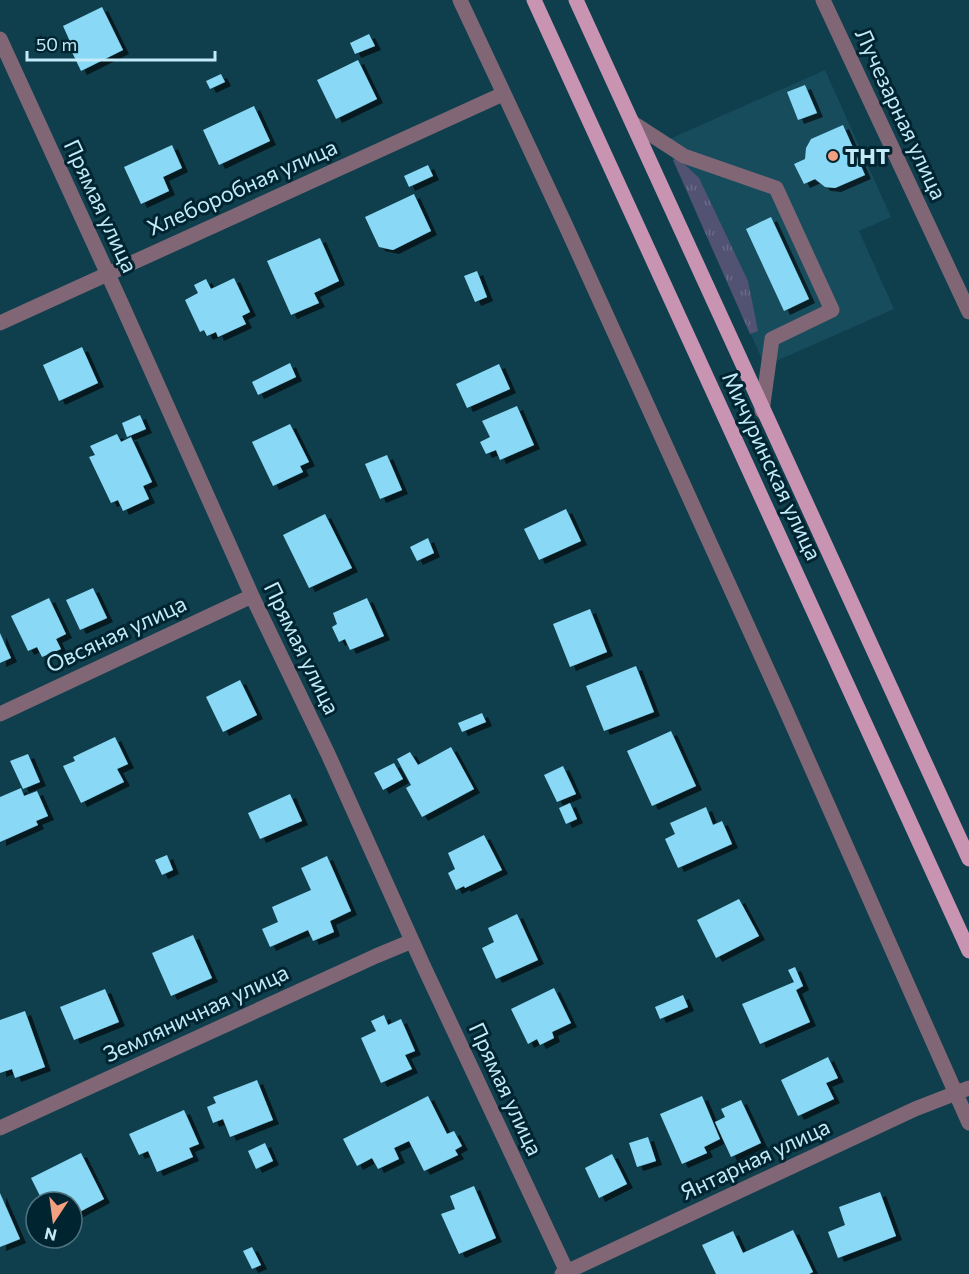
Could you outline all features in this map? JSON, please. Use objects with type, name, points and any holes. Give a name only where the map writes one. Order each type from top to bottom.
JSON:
[{"type":"main road","name":"Мичуринская улица","points":[[534,0],[969,951]]},
{"type":"main road","name":"Мичуринская улица","points":[[576,0],[762,411],[969,859]]},
{"type":"street","points":[[460,0],[962,1091],[969,1123]]},
{"type":"street","name":"Лучезарная улица","points":[[823,0],[969,312]]},
{"type":"street","name":"Прямая улица","points":[[0,39],[252,596],[328,754],[566,1273]]},
{"type":"street","name":"Хлеборобная улица","points":[[0,323],[503,94]]},
{"type":"street","points":[[633,123],[684,156],[776,188],[832,310],[772,339],[762,411]]},
{"type":"street","name":"Овсяная улица","points":[[0,714],[252,596]]},
{"type":"street","name":"Земляничная улица","points":[[0,1128],[412,941]]},
{"type":"street","name":"Янтарная улица","points":[[566,1273],[915,1109],[962,1091]]},
{"type":"shaded area","points":[[825,70],[891,217],[859,231],[894,309],[765,366],[665,141]]},
{"type":"green space","points":[[678,158],[699,178],[748,281],[758,331],[750,334],[673,160]]},
{"type":"building","points":[[102,7],[123,50],[81,71],[63,26]]},
{"type":"building","points":[[369,34],[375,46],[355,54],[350,43]]},
{"type":"building","points":[[358,60],[377,99],[336,119],[317,80]]},
{"type":"building","points":[[221,74],[225,82],[210,89],[206,81]]},
{"type":"building","points":[[805,85],[817,113],[798,120],[787,92]]},
{"type":"building","points":[[254,106],[270,141],[219,165],[203,130]]},
{"type":"building","points":[[843,125],[865,175],[835,188],[825,187],[815,179],[804,184],[794,164],[805,159],[806,148],[811,139]]},
{"type":"building","points":[[172,145],[182,168],[163,177],[169,191],[141,204],[124,167]]},
{"type":"building","points":[[428,165],[433,176],[409,187],[404,176]]},
{"type":"building","points":[[414,194],[431,231],[393,250],[379,247],[365,217]]},
{"type":"building","points":[[771,217],[809,299],[784,311],[746,229]]},
{"type":"building","points":[[320,238],[339,281],[314,293],[319,303],[291,315],[267,261]]},
{"type":"building","points":[[477,271],[487,297],[475,302],[464,276]]},
{"type":"building","points":[[234,278],[250,312],[242,316],[246,324],[218,337],[216,332],[207,336],[204,330],[200,332],[185,300],[198,293],[194,285],[206,279],[211,289]]},
{"type":"building","points":[[82,347],[98,383],[59,401],[43,365]]},
{"type":"building","points":[[290,363],[296,377],[258,395],[252,382]]},
{"type":"building","points":[[499,364],[510,389],[467,408],[456,384]]},
{"type":"building","points":[[517,406],[534,445],[500,460],[496,450],[486,454],[480,442],[490,437],[482,421]]},
{"type":"building","points":[[140,415],[146,429],[127,437],[122,423]]},
{"type":"building","points":[[290,424],[309,462],[300,466],[303,472],[273,486],[252,442]]},
{"type":"building","points":[[117,434],[121,442],[131,437],[152,482],[143,486],[149,499],[123,511],[118,500],[111,503],[89,457],[95,455],[90,446]]},
{"type":"building","points":[[387,455],[402,490],[380,499],[365,464]]},
{"type":"building","points":[[566,509],[581,541],[539,560],[524,529]]},
{"type":"building","points":[[325,514],[352,568],[309,588],[283,535]]},
{"type":"building","points":[[428,538],[434,553],[417,561],[410,547]]},
{"type":"building","points":[[93,588],[107,618],[80,630],[66,600]]},
{"type":"building","points":[[49,598],[66,634],[56,639],[61,649],[42,657],[37,647],[28,651],[11,616]]},
{"type":"building","points":[[367,598],[384,636],[350,650],[345,639],[339,642],[332,627],[337,624],[333,613]]},
{"type":"building","points":[[590,609],[607,652],[570,667],[553,624]]},
{"type":"building","points":[[0,633],[11,658],[0,663]]},
{"type":"building","points":[[636,666],[654,712],[604,731],[586,686]]},
{"type":"building","points":[[240,680],[257,715],[223,732],[206,697]]},
{"type":"building","points":[[482,713],[486,722],[462,732],[458,723]]},
{"type":"building","points":[[671,731],[696,786],[652,806],[627,751]]},
{"type":"building","points":[[115,737],[128,764],[117,769],[124,782],[81,803],[63,766],[75,761],[73,757]]},
{"type":"building","points":[[451,747],[474,789],[422,817],[406,788],[411,785],[397,759],[410,752],[418,765]]},
{"type":"building","points":[[28,754],[40,782],[23,789],[10,761]]},
{"type":"building","points":[[394,763],[403,779],[383,790],[374,773]]},
{"type":"building","points":[[563,766],[576,794],[557,802],[544,775]]},
{"type":"building","points":[[21,788],[24,796],[37,791],[48,816],[36,821],[38,825],[0,842],[0,797]]},
{"type":"building","points":[[290,794],[302,821],[260,839],[248,813]]},
{"type":"building","points":[[570,803],[577,819],[566,824],[559,808]]},
{"type":"building","points":[[706,807],[713,825],[722,821],[732,844],[678,868],[665,839],[675,834],[670,823]]},
{"type":"building","points":[[484,835],[502,870],[456,890],[448,873],[455,869],[448,853]]},
{"type":"building","points":[[167,855],[173,870],[162,875],[155,860]]},
{"type":"building","points":[[327,856],[351,911],[330,921],[334,932],[313,941],[308,930],[270,947],[262,929],[278,922],[272,907],[311,890],[301,868]]},
{"type":"building","points":[[739,899],[759,936],[716,958],[697,920]]},
{"type":"building","points":[[517,914],[538,960],[496,979],[482,948],[494,942],[488,928]]},
{"type":"building","points":[[193,935],[212,978],[171,996],[152,953]]},
{"type":"building","points":[[795,967],[803,986],[796,990],[810,1022],[760,1044],[742,1004],[794,982],[788,970]]},
{"type":"building","points":[[554,988],[571,1023],[552,1032],[554,1038],[540,1045],[537,1039],[528,1044],[511,1009]]},
{"type":"building","points":[[105,989],[119,1022],[74,1040],[60,1007]]},
{"type":"building","points":[[683,995],[688,1007],[660,1019],[655,1007]]},
{"type":"building","points":[[25,1011],[45,1067],[15,1078],[12,1069],[0,1073],[0,1020]]},
{"type":"building","points":[[384,1015],[388,1025],[401,1019],[415,1051],[405,1055],[412,1069],[381,1083],[361,1038],[376,1031],[371,1021]]},
{"type":"building","points":[[828,1057],[838,1078],[826,1083],[834,1099],[798,1116],[781,1080]]},
{"type":"building","points":[[257,1080],[273,1120],[230,1137],[223,1119],[213,1123],[207,1107],[216,1103],[213,1097]]},
{"type":"building","points":[[428,1096],[447,1134],[454,1131],[462,1146],[455,1150],[458,1155],[424,1171],[409,1141],[394,1148],[399,1159],[378,1169],[372,1158],[357,1166],[343,1139]]},
{"type":"building","points":[[702,1096],[720,1139],[704,1147],[707,1153],[682,1164],[660,1114]]},
{"type":"building","points":[[741,1100],[761,1143],[731,1157],[715,1122],[725,1117],[721,1109]]},
{"type":"building","points":[[184,1110],[199,1144],[189,1148],[193,1157],[157,1172],[148,1151],[139,1155],[129,1134]]},
{"type":"building","points":[[648,1137],[656,1161],[637,1167],[629,1143]]},
{"type":"building","points":[[265,1143],[273,1161],[256,1169],[248,1151]]},
{"type":"building","points":[[81,1153],[104,1199],[84,1210],[84,1190],[37,1190],[31,1178]]},
{"type":"building","points":[[612,1154],[627,1184],[599,1198],[585,1168]]},
{"type":"building","points":[[474,1186],[496,1238],[459,1254],[441,1214],[455,1209],[450,1196]]},
{"type":"building","points":[[880,1192],[896,1236],[838,1258],[828,1232],[845,1225],[839,1207]]},
{"type":"building","points":[[0,1193],[20,1239],[0,1247]]},
{"type":"building","points":[[793,1230],[813,1272],[809,1274],[716,1274],[702,1245],[733,1231],[743,1253]]},
{"type":"building","points":[[252,1247],[261,1265],[252,1269],[243,1251]]},
{"type":"place","name":"ТНТ","points":[[833,156]]}]
